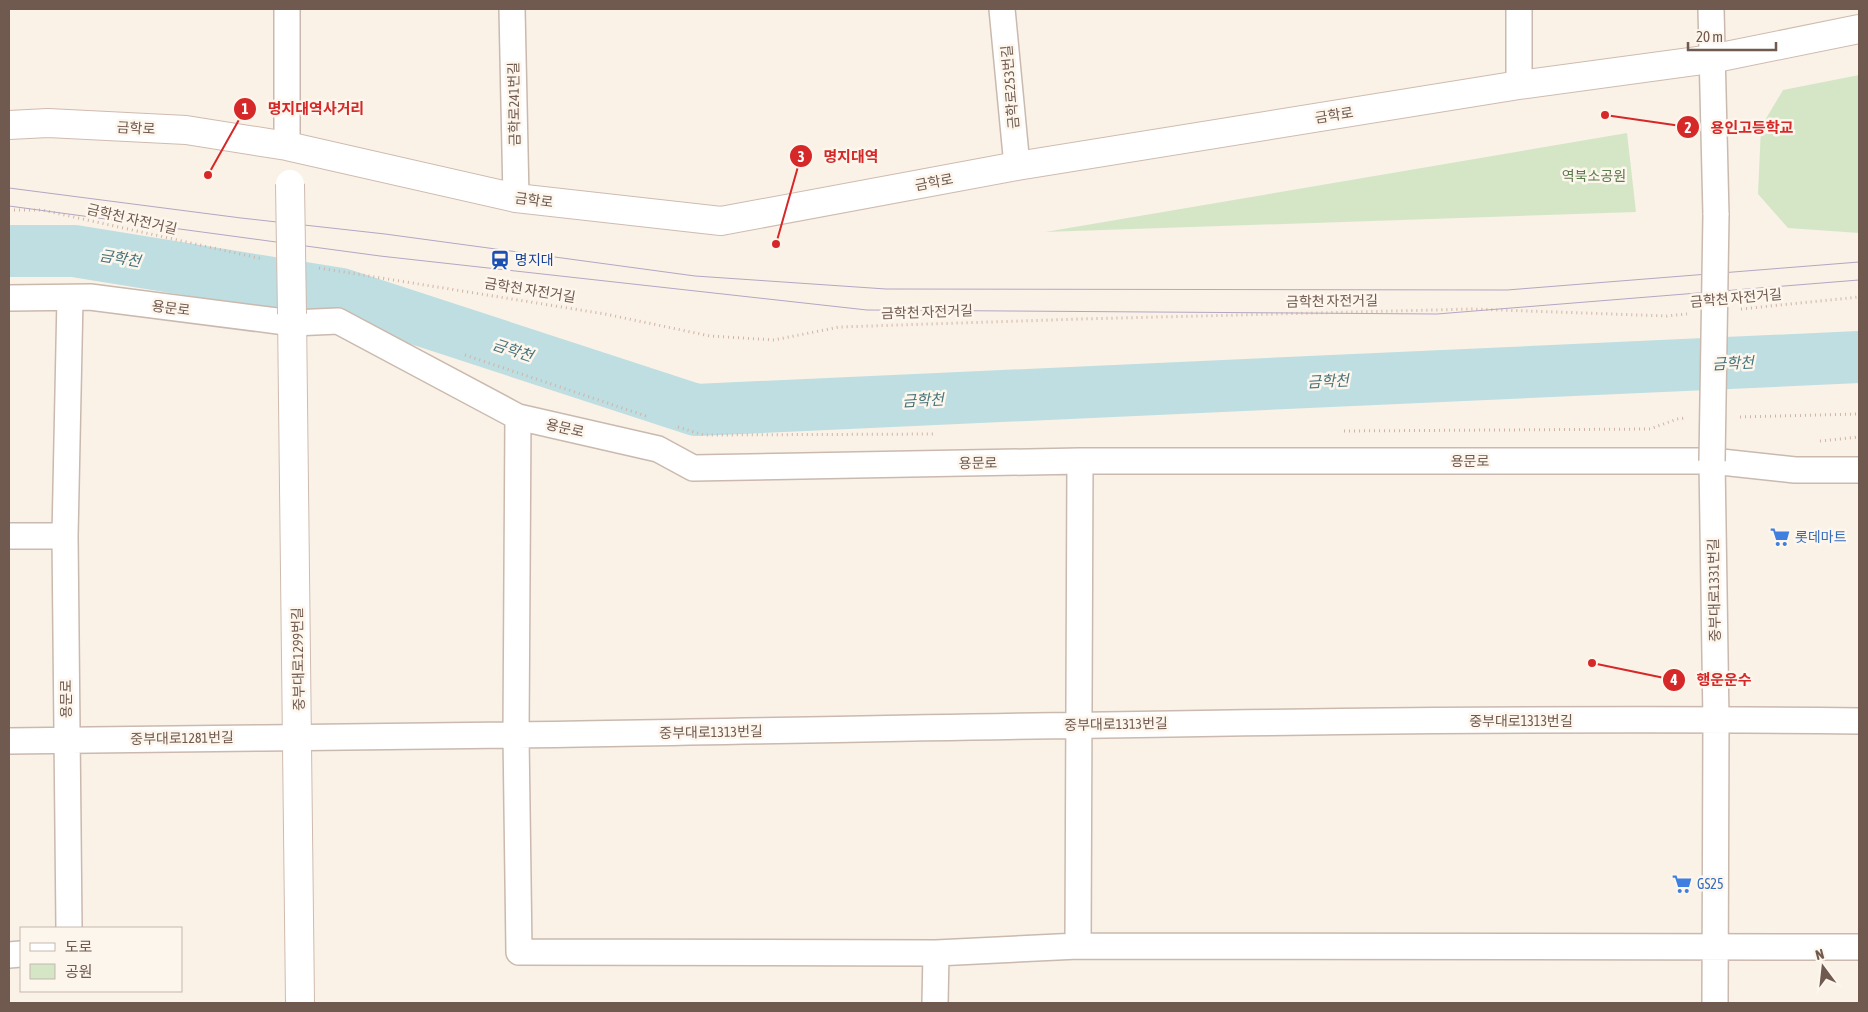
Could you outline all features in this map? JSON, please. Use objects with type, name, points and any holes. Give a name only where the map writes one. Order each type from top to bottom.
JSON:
[{"type":"main road","name":"금학로","points":[[9,125],[48,123],[186,130],[287,146],[516,198],[721,221],[1017,166],[1520,85],[1711,59],[1859,28]]},
{"type":"main road","name":"중부대로1299번길","points":[[287,146],[290,184],[293,319],[300,1003]]},
{"type":"street","points":[[287,9],[287,146]]},
{"type":"street","name":"금학로241번길","points":[[512,9],[516,198]]},
{"type":"street","name":"금학로253번길","points":[[1002,9],[1017,166]]},
{"type":"street","points":[[1519,9],[1520,85]]},
{"type":"street","name":"중부대로1331번길","points":[[1711,9],[1716,215],[1712,461],[1716,720],[1715,1003]]},
{"type":"street","name":"용문로","points":[[9,298],[90,297],[293,319],[338,321],[518,418],[658,450],[693,468],[1080,461],[1712,461],[1795,470],[1859,470]]},
{"type":"street","name":"용문로","points":[[66,740],[65,536],[70,298]]},
{"type":"street","points":[[518,418],[516,735],[519,952],[936,953],[1078,946],[1859,948]]},
{"type":"street","points":[[1078,946],[1080,461]]},
{"type":"street","points":[[9,536],[65,536]]},
{"type":"street","points":[[1716,720],[1859,721]]},
{"type":"street","name":"중부대로1313번길","points":[[298,736],[516,735],[1079,724],[1716,720]]},
{"type":"street","name":"중부대로1281번길","points":[[9,741],[298,736]]},
{"type":"street","points":[[66,740],[69,927]]},
{"type":"street","points":[[936,953],[936,1003]]},
{"type":"path","name":"금학천 자전거길","points":[[9,210],[42,210],[271,261]]},
{"type":"path","name":"금학천 자전거길","points":[[310,267],[605,314],[710,336],[774,340],[839,326],[1080,318],[1472,309],[1667,316],[1695,313]]},
{"type":"path","name":"금학천 자전거길","points":[[1734,310],[1859,297]]},
{"type":"path","points":[[460,354],[647,416]]},
{"type":"path","points":[[1735,417],[1859,414]]},
{"type":"path","points":[[1341,431],[1650,429],[1677,419],[1687,418]]},
{"type":"path","points":[[676,426],[704,435],[943,434]]},
{"type":"green space","points":[[1859,75],[1859,233],[1788,228],[1758,194],[1761,127],[1783,90]]},
{"type":"green space","name":"역북소공원","points":[[1627,133],[1636,212],[1045,232]]},
{"type":"waterway","name":"금학천","points":[[9,251],[74,251],[341,294],[696,410],[1859,357]]},
{"type":"tram line","points":[[9,188],[241,218],[385,234],[695,276],[886,289],[1507,290],[1859,262]]},
{"type":"tram line","points":[[9,206],[380,256],[867,310],[1437,314],[1859,280]]},
{"type":"place","name":"용인고등학교","points":[[1605,115]]},
{"type":"place","name":"명지대역사거리","points":[[208,175]]},
{"type":"place","name":"명지대역","points":[[776,244]]},
{"type":"place","name":"명지대","points":[[500,260]]},
{"type":"place","name":"롯데마트","points":[[1780,537]]},
{"type":"place","name":"행운운수","points":[[1592,663]]},
{"type":"place","name":"GS25","points":[[1682,884]]}]
